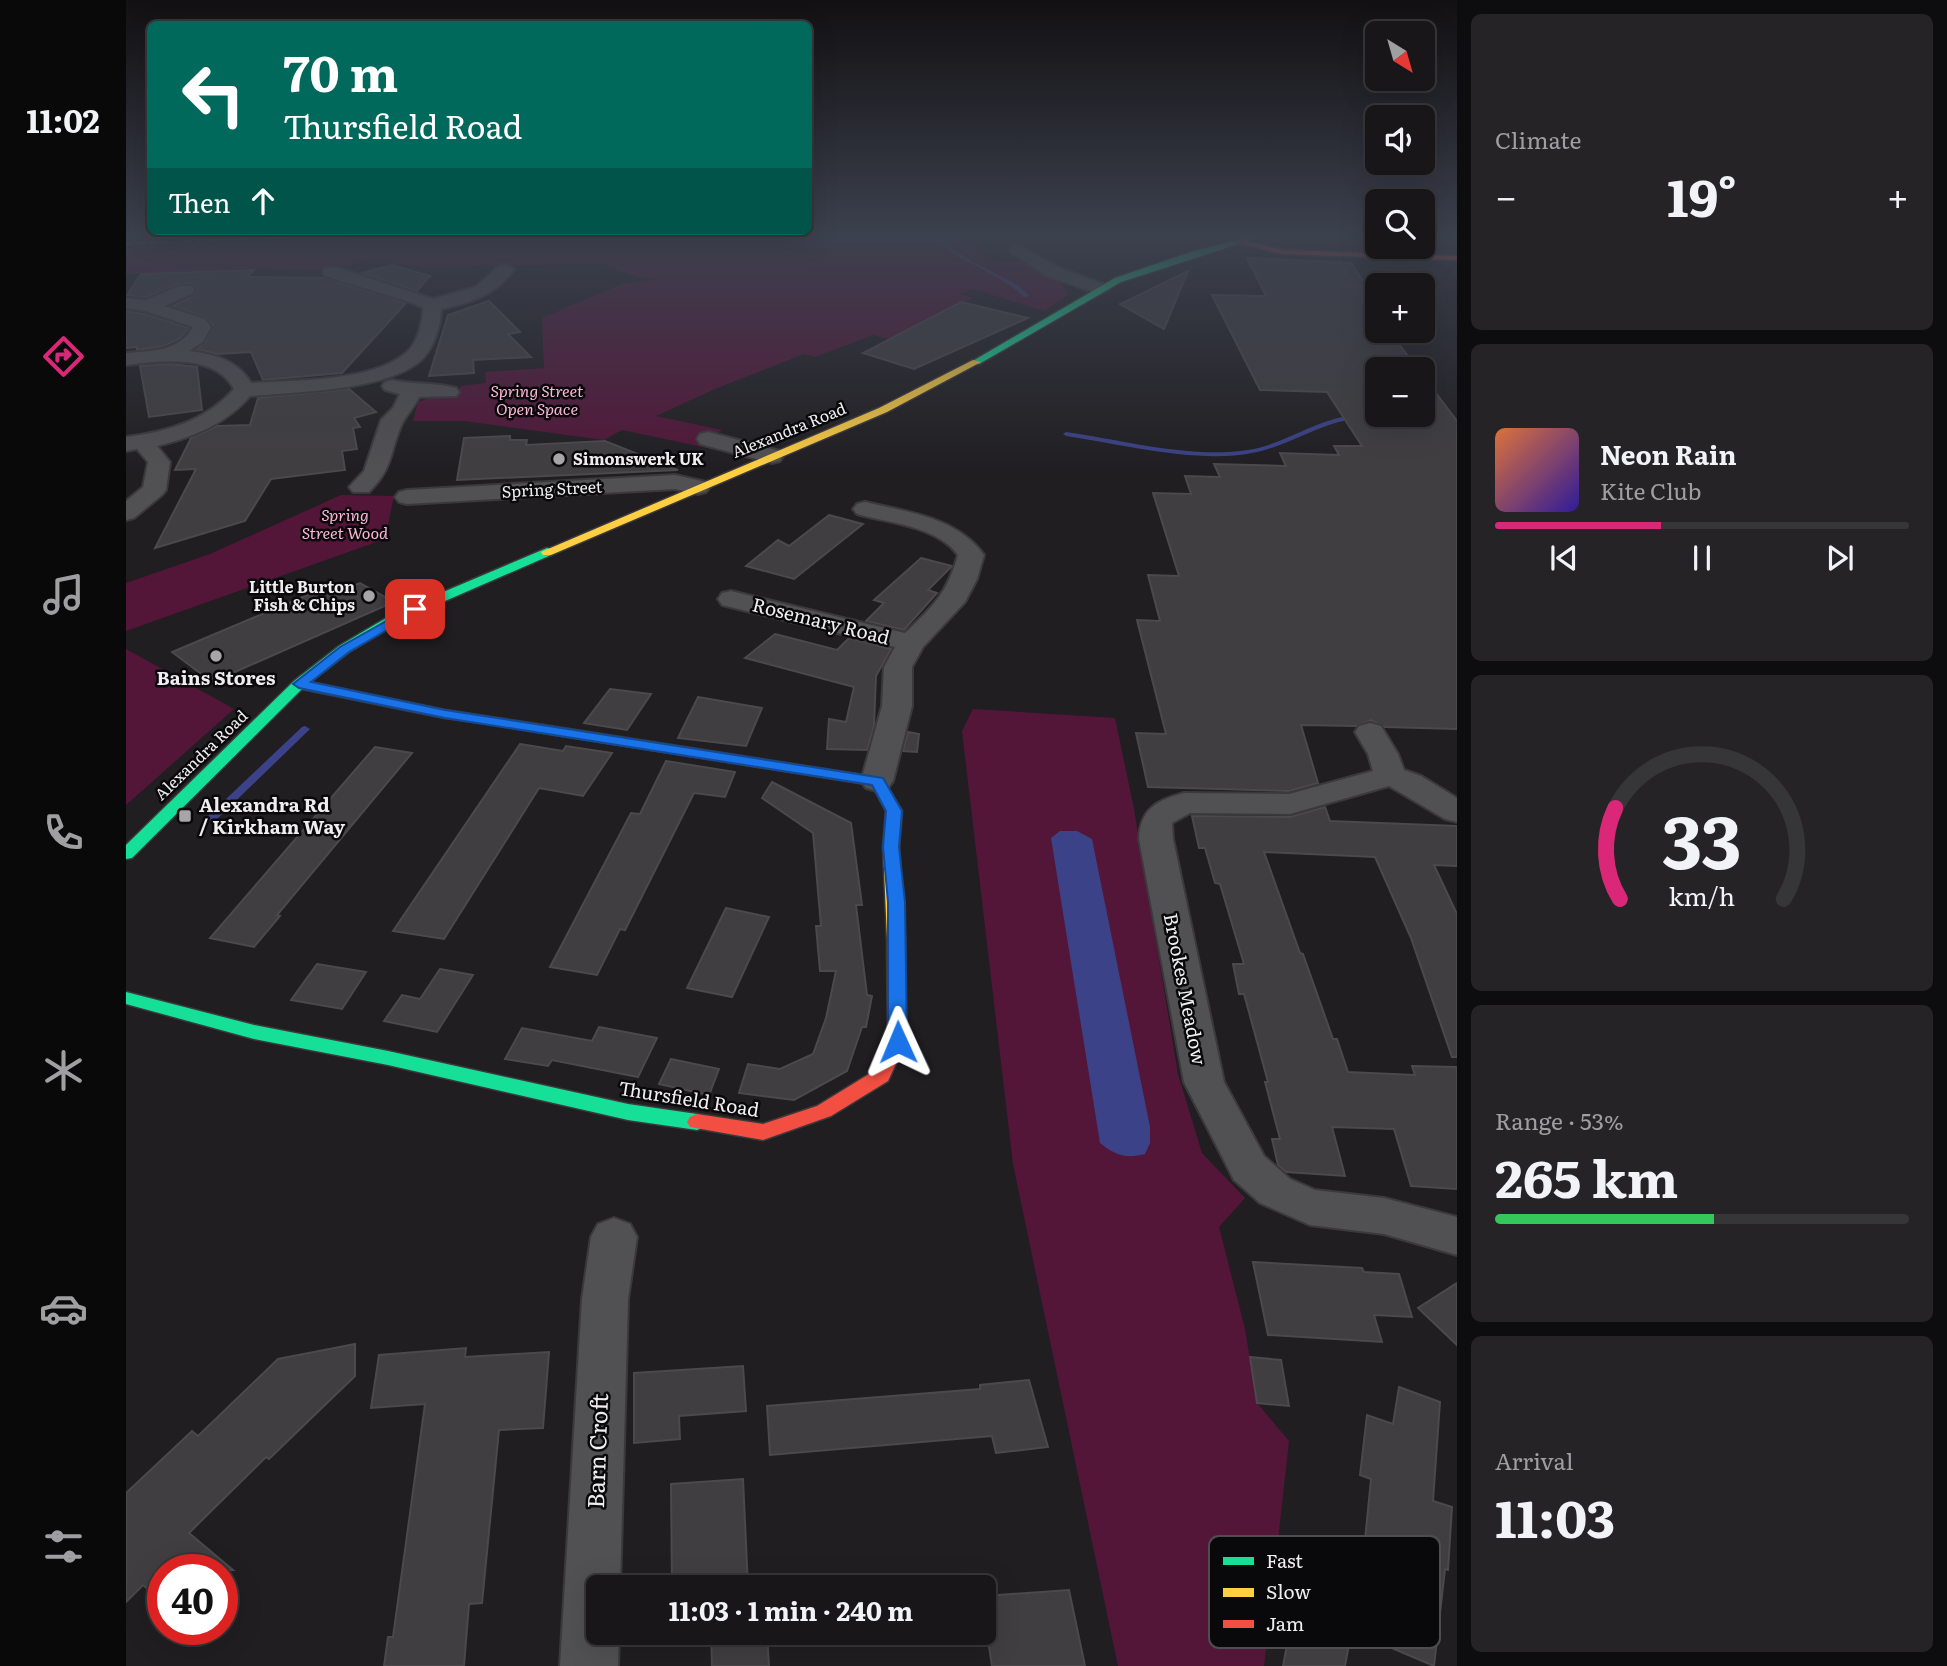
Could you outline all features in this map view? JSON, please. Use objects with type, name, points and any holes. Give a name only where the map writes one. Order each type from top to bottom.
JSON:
[{"type":"main road","name":"Alexandra Road","points":[[126,854],[299,684],[345,649],[401,615],[883,410],[919,393],[1055,315]]},
{"type":"main road","points":[[299,684],[445,714],[877,781]]},
{"type":"main road","name":"Thursfield Road","points":[[126,998],[254,1032],[388,1058],[628,1112],[763,1132],[824,1111],[881,1076],[898,1042],[896,902],[891,847],[894,811],[877,781]]},
{"type":"street","points":[[168,357],[196,338],[202,327],[199,323],[174,315]]},
{"type":"street","points":[[244,390],[372,375],[398,366],[419,351],[426,338],[432,315]]},
{"type":"street","points":[[126,359],[168,357],[218,362],[241,379],[244,390],[236,402],[216,417],[186,430],[135,443]]},
{"type":"street","points":[[372,375],[388,385],[412,391],[449,392]]},
{"type":"street","points":[[361,487],[374,473],[392,420],[402,411],[412,391]]},
{"type":"street","points":[[708,439],[772,456]]},
{"type":"street","points":[[126,513],[154,490],[159,462],[135,443]]},
{"type":"street","name":"Spring Street","points":[[407,498],[675,482],[698,487]]},
{"type":"street","name":"Rosemary Road","points":[[865,509],[898,531],[943,530],[967,546],[971,555],[964,579],[952,602],[911,643],[898,667],[897,706],[877,781]]},
{"type":"street","name":"Rosemary Road","points":[[731,599],[911,643]]},
{"type":"street","points":[[1370,732],[1390,776],[1410,783],[1457,812]]},
{"type":"street","name":"Brookes Meadow","points":[[1390,776],[1290,804],[1184,803],[1162,814],[1156,823],[1156,839],[1204,1082],[1249,1168],[1275,1191],[1310,1207],[1384,1216],[1457,1236]]},
{"type":"street","name":"Barn Croft","points":[[589,1666],[604,1299],[614,1237]]},
{"type":"green space","name":"Spring Street Open Space","points":[[550,315],[939,315],[890,339],[873,335],[815,357],[804,354],[715,389],[656,416],[722,430],[698,446],[622,430],[604,440],[464,421],[413,421],[418,402],[430,398],[455,397],[461,386],[486,383],[485,372],[544,368],[542,318]]},
{"type":"green space","name":"Spring Street Wood","points":[[341,495],[394,496],[385,539],[126,631],[126,583],[210,554]]},
{"type":"green space","points":[[126,649],[234,709],[126,805]]},
{"type":"green space","points":[[973,709],[1115,718],[1134,809],[1178,1074],[1202,1153],[1245,1198],[1219,1227],[1245,1329],[1257,1403],[1289,1441],[1278,1536],[1209,1536],[1209,1648],[1266,1648],[1264,1666],[1118,1666],[1013,1164],[962,731]]},
{"type":"water","points":[[1060,831],[1077,831],[1092,839],[1150,1127],[1150,1143],[1145,1154],[1121,1155],[1100,1143],[1051,838]]},
{"type":"building","points":[[126,315],[146,315],[189,328],[179,339],[163,346],[137,350],[137,347],[126,348]]},
{"type":"building","points":[[199,315],[395,315],[342,373],[263,380],[251,352],[218,354],[196,349],[205,343],[213,325],[206,317]]},
{"type":"building","points":[[448,315],[503,315],[520,332],[508,334],[531,357],[473,360],[474,373],[429,376]]},
{"type":"building","points":[[937,315],[1014,315],[1028,318],[914,369],[863,353]]},
{"type":"building","points":[[1139,315],[1170,315],[1164,329]]},
{"type":"building","points":[[1222,315],[1365,315],[1365,343],[1398,343],[1409,357],[1365,357],[1365,427],[1435,427],[1435,392],[1457,421],[1457,729],[1385,727],[1371,720],[1356,726],[1301,725],[1318,783],[1289,791],[1148,787],[1136,733],[1166,734],[1137,620],[1160,621],[1148,575],[1179,576],[1153,493],[1191,494],[1185,476],[1220,477],[1214,464],[1286,466],[1280,453],[1339,455],[1334,446],[1362,446],[1327,392],[1260,390]]},
{"type":"building","points":[[170,364],[197,367],[202,410],[149,417],[140,366]]},
{"type":"building","points":[[349,389],[376,412],[354,418],[360,427],[353,428],[357,449],[342,451],[345,470],[271,479],[245,521],[155,548],[196,469],[175,470],[191,438],[217,426],[250,425],[258,398]]},
{"type":"building","name":"Simonswerk UK","points":[[510,436],[510,440],[527,440],[526,445],[605,441],[678,470],[457,480],[464,438]]},
{"type":"building","points":[[829,515],[863,524],[794,579],[746,566],[778,540],[789,546]]},
{"type":"building","points":[[921,558],[952,566],[928,590],[937,593],[904,630],[866,621],[884,603],[874,600]]},
{"type":"building","points":[[360,583],[394,602],[212,682],[172,652],[310,594],[313,596],[336,586],[343,590]]},
{"type":"building","points":[[775,634],[837,650],[849,638],[891,649],[876,676],[874,726],[867,750],[827,749],[829,719],[846,722],[854,687],[745,658]]},
{"type":"building","points":[[610,689],[651,694],[627,730],[584,723]]},
{"type":"building","points":[[698,697],[762,708],[746,746],[678,738]]},
{"type":"building","points":[[908,732],[919,734],[917,752],[903,751]]},
{"type":"building","points":[[520,744],[563,751],[566,746],[612,753],[583,796],[539,788],[444,939],[393,931]]},
{"type":"building","points":[[375,747],[412,753],[277,915],[280,916],[254,947],[210,938]]},
{"type":"building","points":[[666,761],[735,772],[725,797],[694,793],[625,930],[620,929],[597,975],[550,967],[631,813],[640,814]]},
{"type":"building","points":[[772,782],[851,823],[862,905],[856,905],[867,995],[872,996],[866,1027],[862,1027],[847,1071],[794,1100],[739,1093],[748,1064],[780,1069],[813,1054],[826,1018],[836,971],[820,971],[816,926],[821,926],[813,833],[762,798]]},
{"type":"building","points":[[1325,807],[1330,821],[1457,826],[1457,866],[1434,865],[1457,914],[1457,1057],[1452,1057],[1411,938],[1375,857],[1264,852],[1300,953],[1303,954],[1333,1039],[1337,1039],[1348,1072],[1415,1075],[1412,1066],[1457,1067],[1457,1189],[1411,1186],[1394,1129],[1332,1127],[1345,1176],[1286,1172],[1278,1165],[1272,1139],[1280,1139],[1265,1082],[1268,1082],[1244,994],[1239,994],[1233,964],[1244,964],[1220,884],[1215,883],[1205,848],[1199,848],[1192,816],[1290,817]]},
{"type":"building","points":[[726,908],[769,917],[732,997],[687,988]]},
{"type":"building","points":[[317,964],[366,972],[342,1009],[291,1000]]},
{"type":"building","points":[[440,969],[473,975],[437,1032],[384,1021],[402,995],[420,999]]},
{"type":"building","points":[[599,1027],[657,1038],[638,1077],[552,1060],[548,1066],[505,1059],[522,1028],[592,1041]]},
{"type":"building","points":[[671,1059],[719,1069],[709,1095],[659,1084]]},
{"type":"building","points":[[1253,1262],[1362,1268],[1364,1272],[1399,1274],[1412,1317],[1374,1315],[1382,1342],[1268,1335]]},
{"type":"building","points":[[1457,1283],[1457,1345],[1418,1308]]},
{"type":"building","points":[[355,1344],[355,1376],[269,1459],[266,1457],[189,1533],[214,1554],[147,1554],[147,1588],[143,1585],[126,1602],[126,1493],[192,1431],[198,1436],[278,1359]]},
{"type":"building","points":[[466,1348],[465,1357],[549,1352],[543,1428],[499,1430],[482,1603],[469,1604],[464,1666],[384,1666],[388,1637],[393,1637],[425,1404],[371,1408],[379,1355]]},
{"type":"building","points":[[1250,1357],[1281,1360],[1289,1406],[1257,1403]]},
{"type":"building","points":[[743,1366],[746,1411],[679,1416],[680,1439],[634,1443],[634,1373]]},
{"type":"building","points":[[1029,1380],[1048,1447],[996,1453],[992,1436],[770,1455],[767,1406],[980,1389],[980,1385]]},
{"type":"building","points":[[1399,1387],[1440,1402],[1433,1501],[1452,1507],[1448,1570],[1445,1569],[1440,1613],[1440,1536],[1365,1536],[1371,1479],[1360,1475],[1367,1415],[1393,1424]]},
{"type":"building","points":[[743,1479],[747,1575],[672,1575],[671,1484]]},
{"type":"building","points":[[1069,1590],[1085,1666],[992,1666],[989,1645],[996,1645],[996,1595]]},
{"type":"building","points":[[711,1645],[768,1645],[769,1666],[712,1666]]},
{"type":"building","points":[[1286,1648],[1348,1648],[1345,1666],[1283,1666]]},
{"type":"building","points":[[1392,1648],[1436,1648],[1434,1666]]},
{"type":"waterway","points":[[1066,434],[1183,452],[1229,454],[1262,449],[1332,421],[1356,417]]},
{"type":"waterway","points":[[211,819],[305,729]]},
{"type":"traffic: fast","points":[[976,362],[1058,315]]},
{"type":"traffic: fast","points":[[126,854],[299,684],[344,649],[401,615],[547,552]]},
{"type":"traffic: fast","points":[[299,684],[445,714],[543,729]]},
{"type":"traffic: fast","points":[[126,998],[254,1032],[388,1058],[628,1112],[697,1122]]},
{"type":"traffic: slow","points":[[547,552],[883,410],[976,362]]},
{"type":"traffic: slow","points":[[543,729],[877,781],[894,811],[891,847],[896,938]]},
{"type":"traffic: jam","points":[[697,1122],[763,1132],[824,1111],[881,1076],[897,1042],[896,938]]},
{"type":"place","name":"Simonswerk UK","points":[[559,459]]},
{"type":"place","name":"Little Burton Fish & Chips","points":[[369,596]]},
{"type":"place","name":"Bains Stores","points":[[216,656]]},
{"type":"place","name":"Alexandra Rd / Kirkham Way","points":[[185,816]]},
{"type":"route","points":[[415,609],[345,649],[299,684],[445,714],[877,781],[894,811],[891,847],[896,902],[898,1042]]}]
